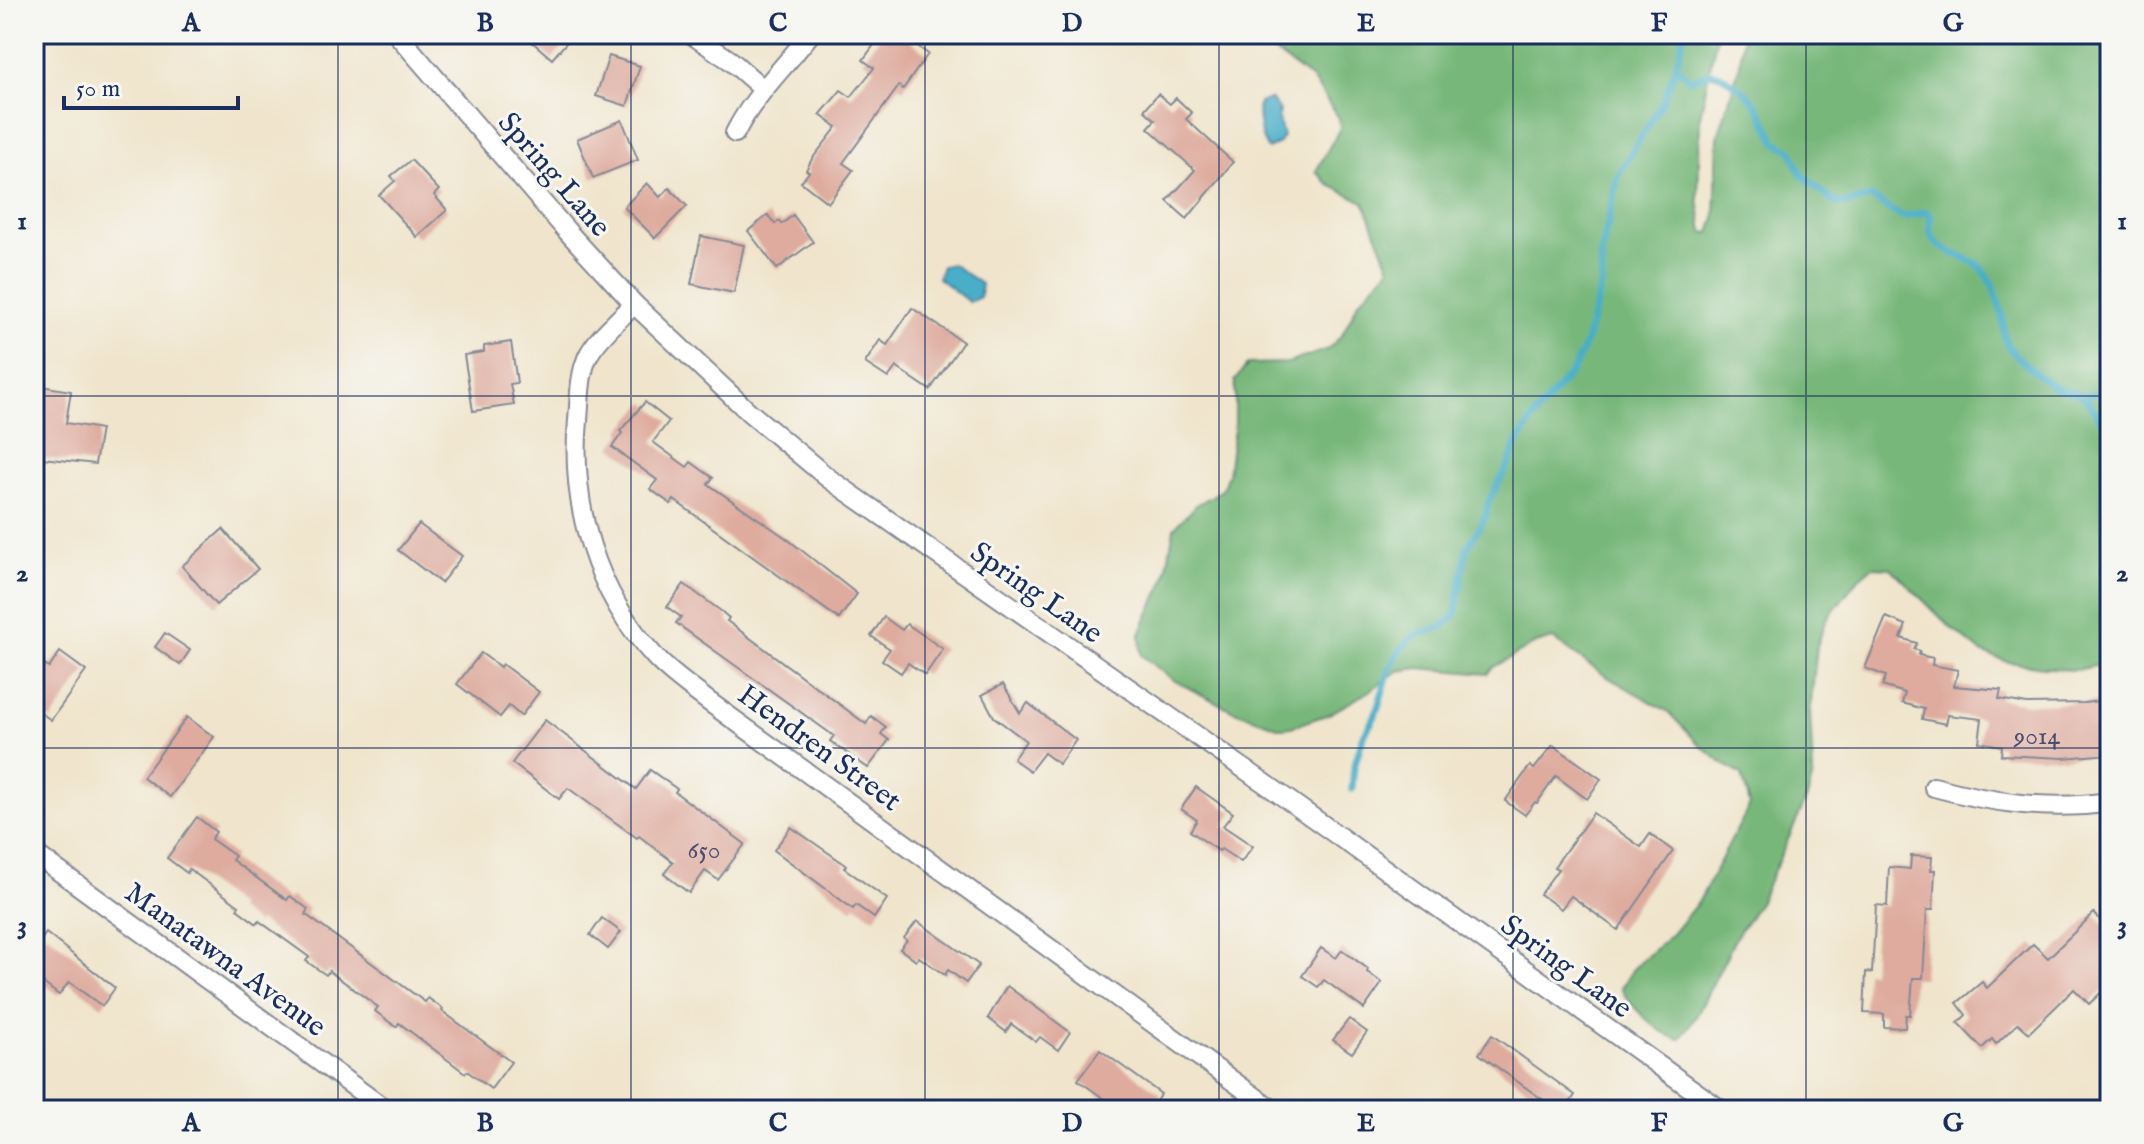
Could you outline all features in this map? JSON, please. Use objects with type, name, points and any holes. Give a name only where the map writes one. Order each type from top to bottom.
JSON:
[{"type":"street","name":"Spring Lane","points":[[397,34],[634,304],[740,404],[828,478],[1263,782],[1721,1110]]},
{"type":"street","points":[[691,34],[763,89]]},
{"type":"street","points":[[735,133],[763,89],[786,66],[810,34]]},
{"type":"street","name":"Hendren Street","points":[[634,304],[596,344],[583,370],[576,458],[587,537],[611,594],[639,639],[658,660],[708,701],[1273,1110]]},
{"type":"street","points":[[1934,787],[2016,805],[2110,802]]},
{"type":"street","name":"Manatawna Avenue","points":[[34,853],[386,1110]]},
{"type":"green space","points":[[1249,34],[1717,34],[1700,116],[1698,199],[1703,232],[1710,233],[1715,218],[1718,137],[1740,64],[1743,34],[2110,34],[2110,663],[2076,670],[2008,662],[1981,652],[1950,627],[1891,568],[1872,567],[1858,579],[1826,620],[1817,646],[1810,712],[1813,775],[1807,798],[1760,901],[1736,937],[1697,1015],[1680,1039],[1664,1033],[1646,1019],[1621,988],[1633,969],[1673,933],[1699,901],[1750,805],[1742,775],[1701,746],[1667,711],[1604,675],[1553,639],[1535,644],[1492,668],[1487,674],[1419,668],[1398,671],[1329,714],[1280,728],[1232,710],[1173,680],[1141,655],[1140,634],[1165,579],[1174,528],[1195,506],[1222,490],[1228,474],[1235,422],[1235,380],[1248,364],[1288,363],[1328,349],[1342,335],[1359,301],[1390,268],[1364,202],[1329,185],[1316,171],[1340,128],[1339,118],[1312,79]]},
{"type":"water","points":[[1270,99],[1279,109],[1283,136],[1279,143],[1268,149],[1261,134],[1258,108],[1259,103]]},
{"type":"water","points":[[952,264],[981,284],[980,297],[969,302],[938,278],[942,266]]},
{"type":"building","points":[[523,34],[574,34],[552,59]]},
{"type":"building","points":[[882,34],[901,34],[928,54],[903,89],[899,86],[843,163],[853,170],[828,203],[801,182],[809,172],[806,170],[812,159],[837,127],[820,115],[841,90],[851,97],[874,68],[863,60]]},
{"type":"building","points":[[609,56],[640,66],[627,106],[596,96]]},
{"type":"building","points":[[1158,94],[1170,104],[1176,98],[1192,113],[1186,119],[1233,162],[1187,219],[1167,201],[1195,170],[1148,128],[1155,120],[1144,110]]},
{"type":"building","points":[[622,120],[638,160],[593,178],[577,139]]},
{"type":"building","points":[[411,160],[439,190],[434,195],[447,210],[417,237],[379,195],[395,181],[391,176]]},
{"type":"building","points":[[647,183],[660,197],[669,188],[687,206],[655,238],[624,207]]},
{"type":"building","points":[[768,215],[775,224],[779,221],[782,224],[793,215],[813,242],[777,269],[748,231]]},
{"type":"building","points":[[701,236],[744,245],[734,293],[691,284]]},
{"type":"building","points":[[912,308],[963,342],[930,390],[896,367],[888,378],[865,363],[880,340],[887,345]]},
{"type":"building","points":[[511,342],[517,383],[510,384],[514,405],[473,411],[464,355],[484,352],[484,346]]},
{"type":"building","points":[[41,386],[71,391],[66,423],[101,429],[95,464],[34,457],[34,389],[40,390]]},
{"type":"building","points":[[645,402],[669,421],[653,442],[687,467],[691,462],[713,478],[708,484],[786,538],[857,594],[839,619],[674,500],[671,504],[650,489],[657,480],[612,447],[622,433],[620,431]]},
{"type":"building","points":[[419,524],[462,556],[441,583],[398,550]]},
{"type":"building","points":[[223,529],[258,569],[216,605],[182,566]]},
{"type":"building","points":[[684,584],[721,611],[729,618],[727,621],[866,724],[871,716],[886,727],[881,734],[889,740],[868,768],[830,741],[834,736],[676,623],[681,617],[667,607]]},
{"type":"building","points":[[884,617],[902,630],[907,624],[943,649],[925,675],[908,663],[901,673],[882,660],[890,649],[871,636]]},
{"type":"building","points":[[1886,617],[1906,625],[1901,638],[1917,643],[1914,649],[1920,651],[1919,655],[1933,658],[1932,665],[1958,670],[1954,686],[2001,690],[1999,699],[2027,704],[2108,700],[2110,754],[2063,758],[2001,755],[2002,746],[1979,742],[1982,719],[1948,715],[1946,724],[1922,719],[1924,709],[1902,703],[1905,693],[1882,686],[1886,676],[1865,668]]},
{"type":"building","points":[[165,633],[190,650],[180,665],[155,647]]},
{"type":"building","points":[[60,652],[86,671],[51,720],[34,708],[34,657],[49,668]]},
{"type":"building","points":[[481,653],[500,667],[502,664],[539,692],[521,716],[509,706],[500,717],[457,684]]},
{"type":"building","points":[[1003,684],[1020,713],[1028,703],[1076,740],[1059,764],[1044,753],[1030,771],[1013,759],[1026,741],[994,717],[982,695]]},
{"type":"building","points":[[187,717],[214,737],[170,797],[143,777]]},
{"type":"building","points":[[545,720],[636,789],[650,770],[745,844],[718,880],[705,871],[689,893],[664,874],[673,862],[639,836],[637,838],[568,788],[559,799],[512,763]]},
{"type":"building","points":[[1553,745],[1601,779],[1587,799],[1556,776],[1525,815],[1505,801],[1530,766],[1534,769]]},
{"type":"building","points":[[1196,787],[1233,813],[1223,826],[1253,846],[1241,862],[1190,831],[1197,820],[1181,809]]},
{"type":"building","points":[[1593,813],[1641,847],[1650,834],[1673,851],[1618,930],[1571,896],[1561,909],[1540,894],[1558,869],[1554,867]]},
{"type":"building","points":[[197,817],[216,832],[211,839],[235,856],[232,860],[287,900],[290,896],[308,909],[305,914],[425,1002],[428,998],[511,1062],[491,1089],[399,1023],[396,1027],[375,1011],[378,1007],[329,971],[326,975],[306,961],[309,957],[259,921],[257,924],[237,909],[239,906],[189,869],[187,873],[167,858]]},
{"type":"building","points":[[791,827],[846,865],[844,868],[887,899],[874,918],[856,905],[853,909],[774,850]]},
{"type":"building","points":[[1911,856],[1932,857],[1931,870],[1935,870],[1933,910],[1927,910],[1923,978],[1913,978],[1910,1015],[1906,1015],[1905,1028],[1884,1027],[1884,1014],[1864,1013],[1866,972],[1872,973],[1876,905],[1887,906],[1889,867],[1910,869]]},
{"type":"building","points":[[2094,913],[2110,931],[2110,984],[2089,1004],[2074,989],[2029,1033],[2018,1023],[1996,1044],[1992,1039],[1982,1048],[1958,1023],[1966,1015],[1957,1003],[1982,982],[1987,988],[2033,944],[2048,958]]},
{"type":"building","points":[[602,918],[621,932],[608,949],[590,935]]},
{"type":"building","points":[[917,921],[979,965],[966,983],[948,970],[945,975],[919,957],[916,961],[900,949]]},
{"type":"building","points":[[46,933],[115,988],[102,1006],[69,982],[59,995],[34,976],[34,950]]},
{"type":"building","points":[[1321,948],[1336,958],[1342,950],[1382,983],[1364,1009],[1324,980],[1318,987],[1302,976]]},
{"type":"building","points":[[1007,986],[1070,1032],[1058,1050],[1040,1037],[1036,1042],[1011,1024],[1006,1032],[988,1018]]},
{"type":"building","points":[[1349,1019],[1367,1032],[1352,1053],[1333,1040]]},
{"type":"building","points":[[1492,1035],[1575,1095],[1565,1110],[1557,1110],[1479,1054]]},
{"type":"building","points":[[1100,1050],[1161,1094],[1149,1110],[1120,1110],[1078,1080]]},
{"type":"waterway","points":[[1684,34],[1676,67],[1691,80],[1709,73],[1719,74],[1741,89],[1759,108],[1776,142],[1792,151],[1800,173],[1834,202],[1847,204],[1871,197],[1905,217],[1926,212],[1931,217],[1930,229],[1937,244],[1970,260],[1986,274],[1999,302],[2005,338],[2011,350],[2049,383],[2084,396],[2110,433]]},
{"type":"waterway","points":[[1352,789],[1354,767],[1363,737],[1375,716],[1390,668],[1413,636],[1442,627],[1455,616],[1467,548],[1486,516],[1488,502],[1516,445],[1534,417],[1573,370],[1586,342],[1602,283],[1601,255],[1618,175],[1663,101],[1676,67]]},
{"type":"waterway","points":[[2084,396],[2110,390]]}]
